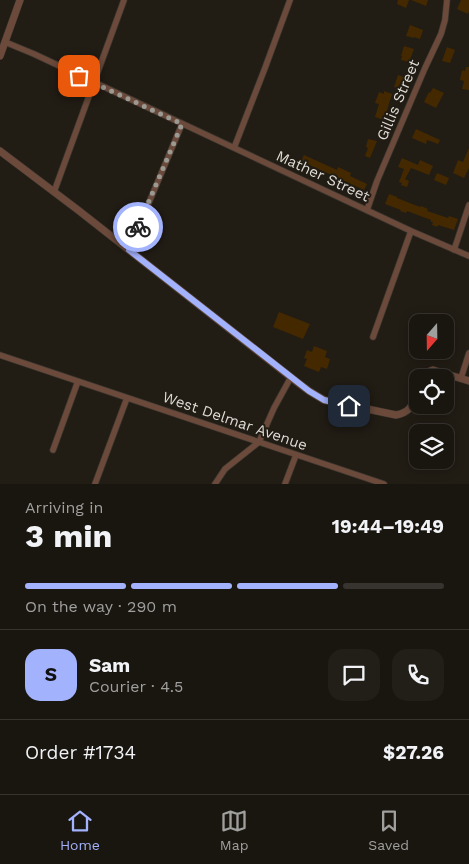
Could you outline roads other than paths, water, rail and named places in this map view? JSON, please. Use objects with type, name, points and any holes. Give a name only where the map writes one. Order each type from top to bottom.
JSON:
[{"type":"street","points":[[0,56],[20,0]]},
{"type":"street","points":[[54,192],[124,0]]},
{"type":"street","points":[[234,148],[290,0]]},
{"type":"street","name":"Gillis Street","points":[[367,210],[374,187],[441,34],[445,20],[447,0]]},
{"type":"street","name":"Mather Street","points":[[5,42],[411,231],[469,256]]},
{"type":"street","points":[[129,250],[182,124]]},
{"type":"street","points":[[0,151],[309,391],[324,400],[396,415],[403,414],[409,408]]},
{"type":"street","points":[[454,250],[469,205]]},
{"type":"street","points":[[373,337],[411,231]]},
{"type":"street","name":"West Delmar Avenue","points":[[0,354],[384,484]]},
{"type":"street","points":[[461,378],[469,354]]},
{"type":"street","points":[[454,376],[469,380]]},
{"type":"street","points":[[215,484],[225,469],[259,442],[274,408],[291,377]]},
{"type":"street","points":[[54,450],[78,381]]},
{"type":"street","points":[[98,483],[127,398]]},
{"type":"street","points":[[285,484],[296,455]]}]
